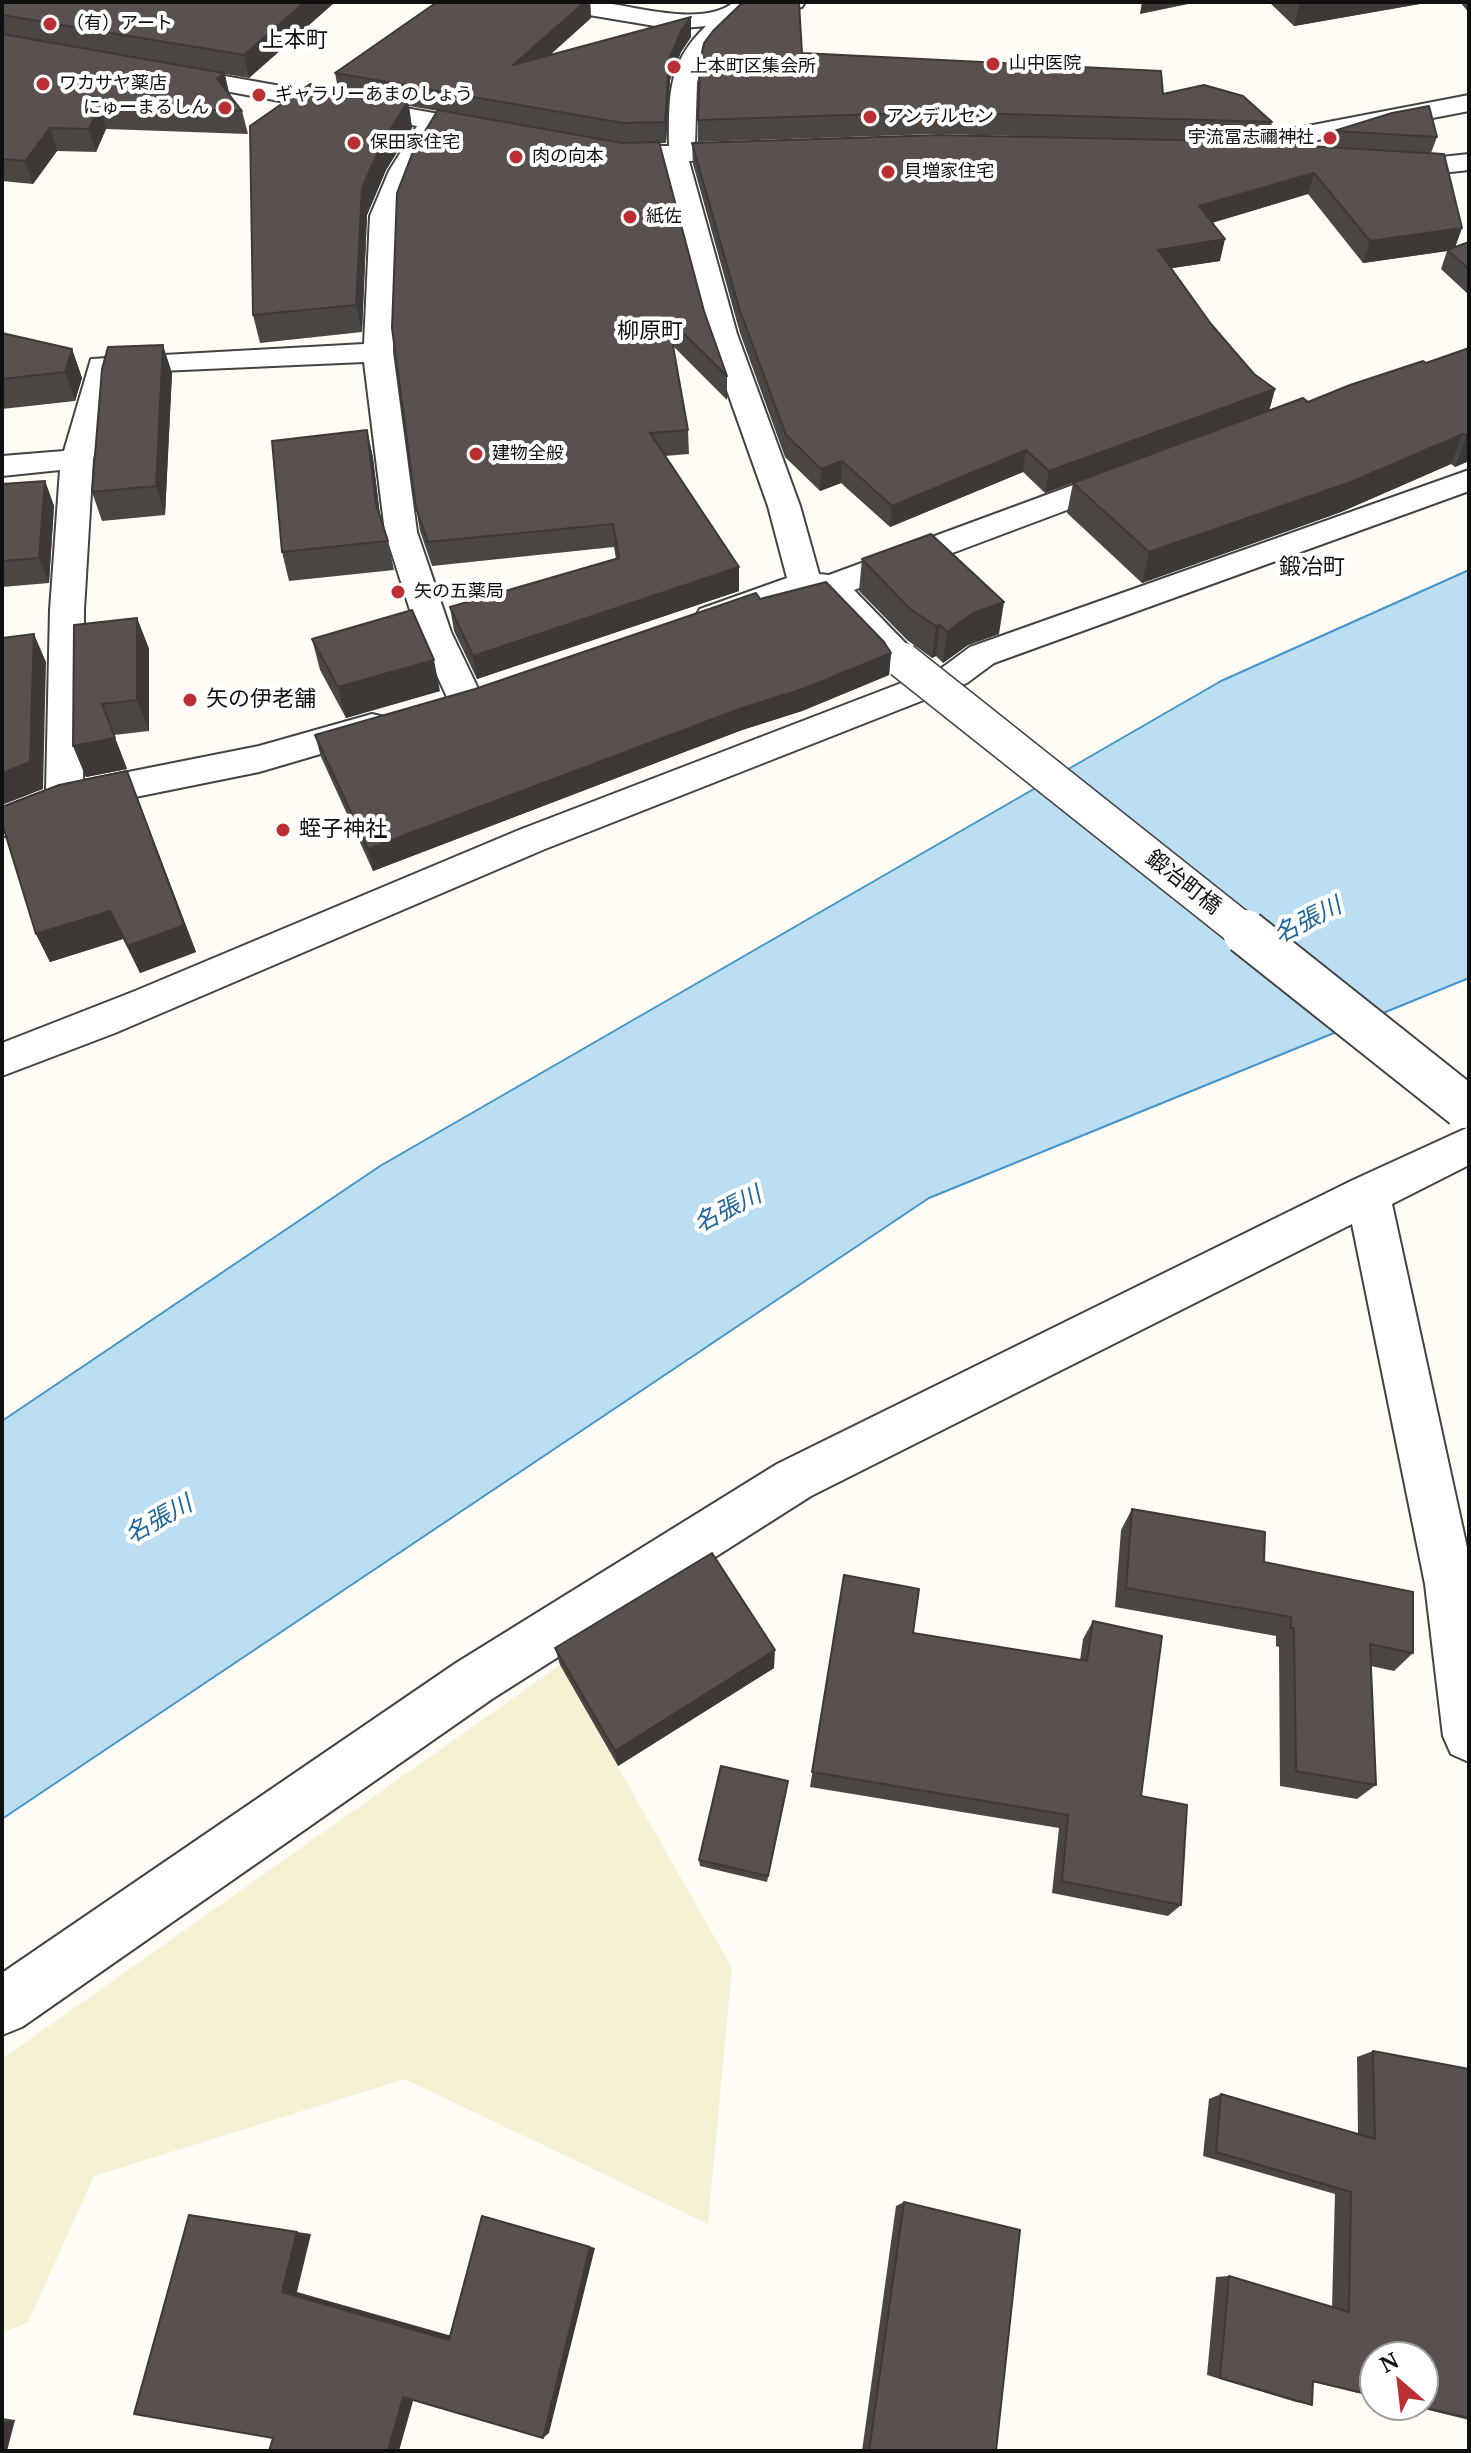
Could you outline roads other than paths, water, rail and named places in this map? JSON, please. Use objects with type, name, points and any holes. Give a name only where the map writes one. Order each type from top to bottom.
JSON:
[{"type":"street","points":[[553,2],[673,22],[793,2]]},
{"type":"street","points":[[741,9],[689,66],[678,155],[722,334],[784,506],[818,584]]},
{"type":"street","points":[[140,69],[521,137]]},
{"type":"street","points":[[1219,151],[1469,103]]},
{"type":"street","points":[[2,823],[64,798],[259,759],[450,703],[434,632],[401,532],[378,352],[384,216],[402,171],[433,121]]},
{"type":"street","points":[[580,147],[624,155],[772,151]]},
{"type":"street","points":[[1187,150],[1319,158]]},
{"type":"street","points":[[1363,161],[1441,165],[1469,162]]},
{"type":"street","points":[[64,798],[67,610],[77,459],[102,365],[378,352]]},
{"type":"street","points":[[2,466],[77,459]]},
{"type":"street","points":[[686,626],[818,584],[1158,465]]},
{"type":"street","points":[[2,1060],[102,1024],[391,897],[596,814],[955,675],[982,655],[1469,480]]},
{"type":"street","name":"鍛冶町橋","points":[[818,584],[902,660],[1467,1120]]},
{"type":"street","points":[[2,2007],[474,1681],[794,1480],[1368,1193],[1467,1120]]},
{"type":"street","points":[[1368,1193],[1450,1584],[1469,1736]]},
{"type":"water","name":"名張川","points":[[1469,570],[1469,978],[929,1198],[2,1819],[2,1421],[380,1166],[1221,681]]},
{"type":"place","name":"（有）アート","points":[[50,24]]},
{"type":"place","name":"山中医院","points":[[993,64]]},
{"type":"place","name":"上本町区集会所","points":[[674,67]]},
{"type":"place","name":"ワカサヤ薬店","points":[[43,84]]},
{"type":"place","name":"ギャラリーあまのしょう","points":[[259,95]]},
{"type":"place","name":"にゅーまるしん","points":[[225,108]]},
{"type":"place","name":"アンデルセン","points":[[870,117]]},
{"type":"place","name":"宇流冨志禰神社","points":[[1330,138]]},
{"type":"place","name":"保田家住宅","points":[[354,143]]},
{"type":"place","name":"肉の向本","points":[[516,157]]},
{"type":"place","name":"貝増家住宅","points":[[888,172]]},
{"type":"place","name":"紙佐","points":[[630,217]]},
{"type":"place","name":"建物全般","points":[[476,454]]},
{"type":"place","name":"矢の五薬局","points":[[398,592]]},
{"type":"place","name":"矢の伊老舗","points":[[190,700]]},
{"type":"place","name":"蛭子神社","points":[[283,830]]},
{"type":"district","name":"上本町","points":[[295,41]]},
{"type":"district","name":"柳原町","points":[[650,332]]},
{"type":"district","name":"鍛冶町","points":[[1312,568]]}]
